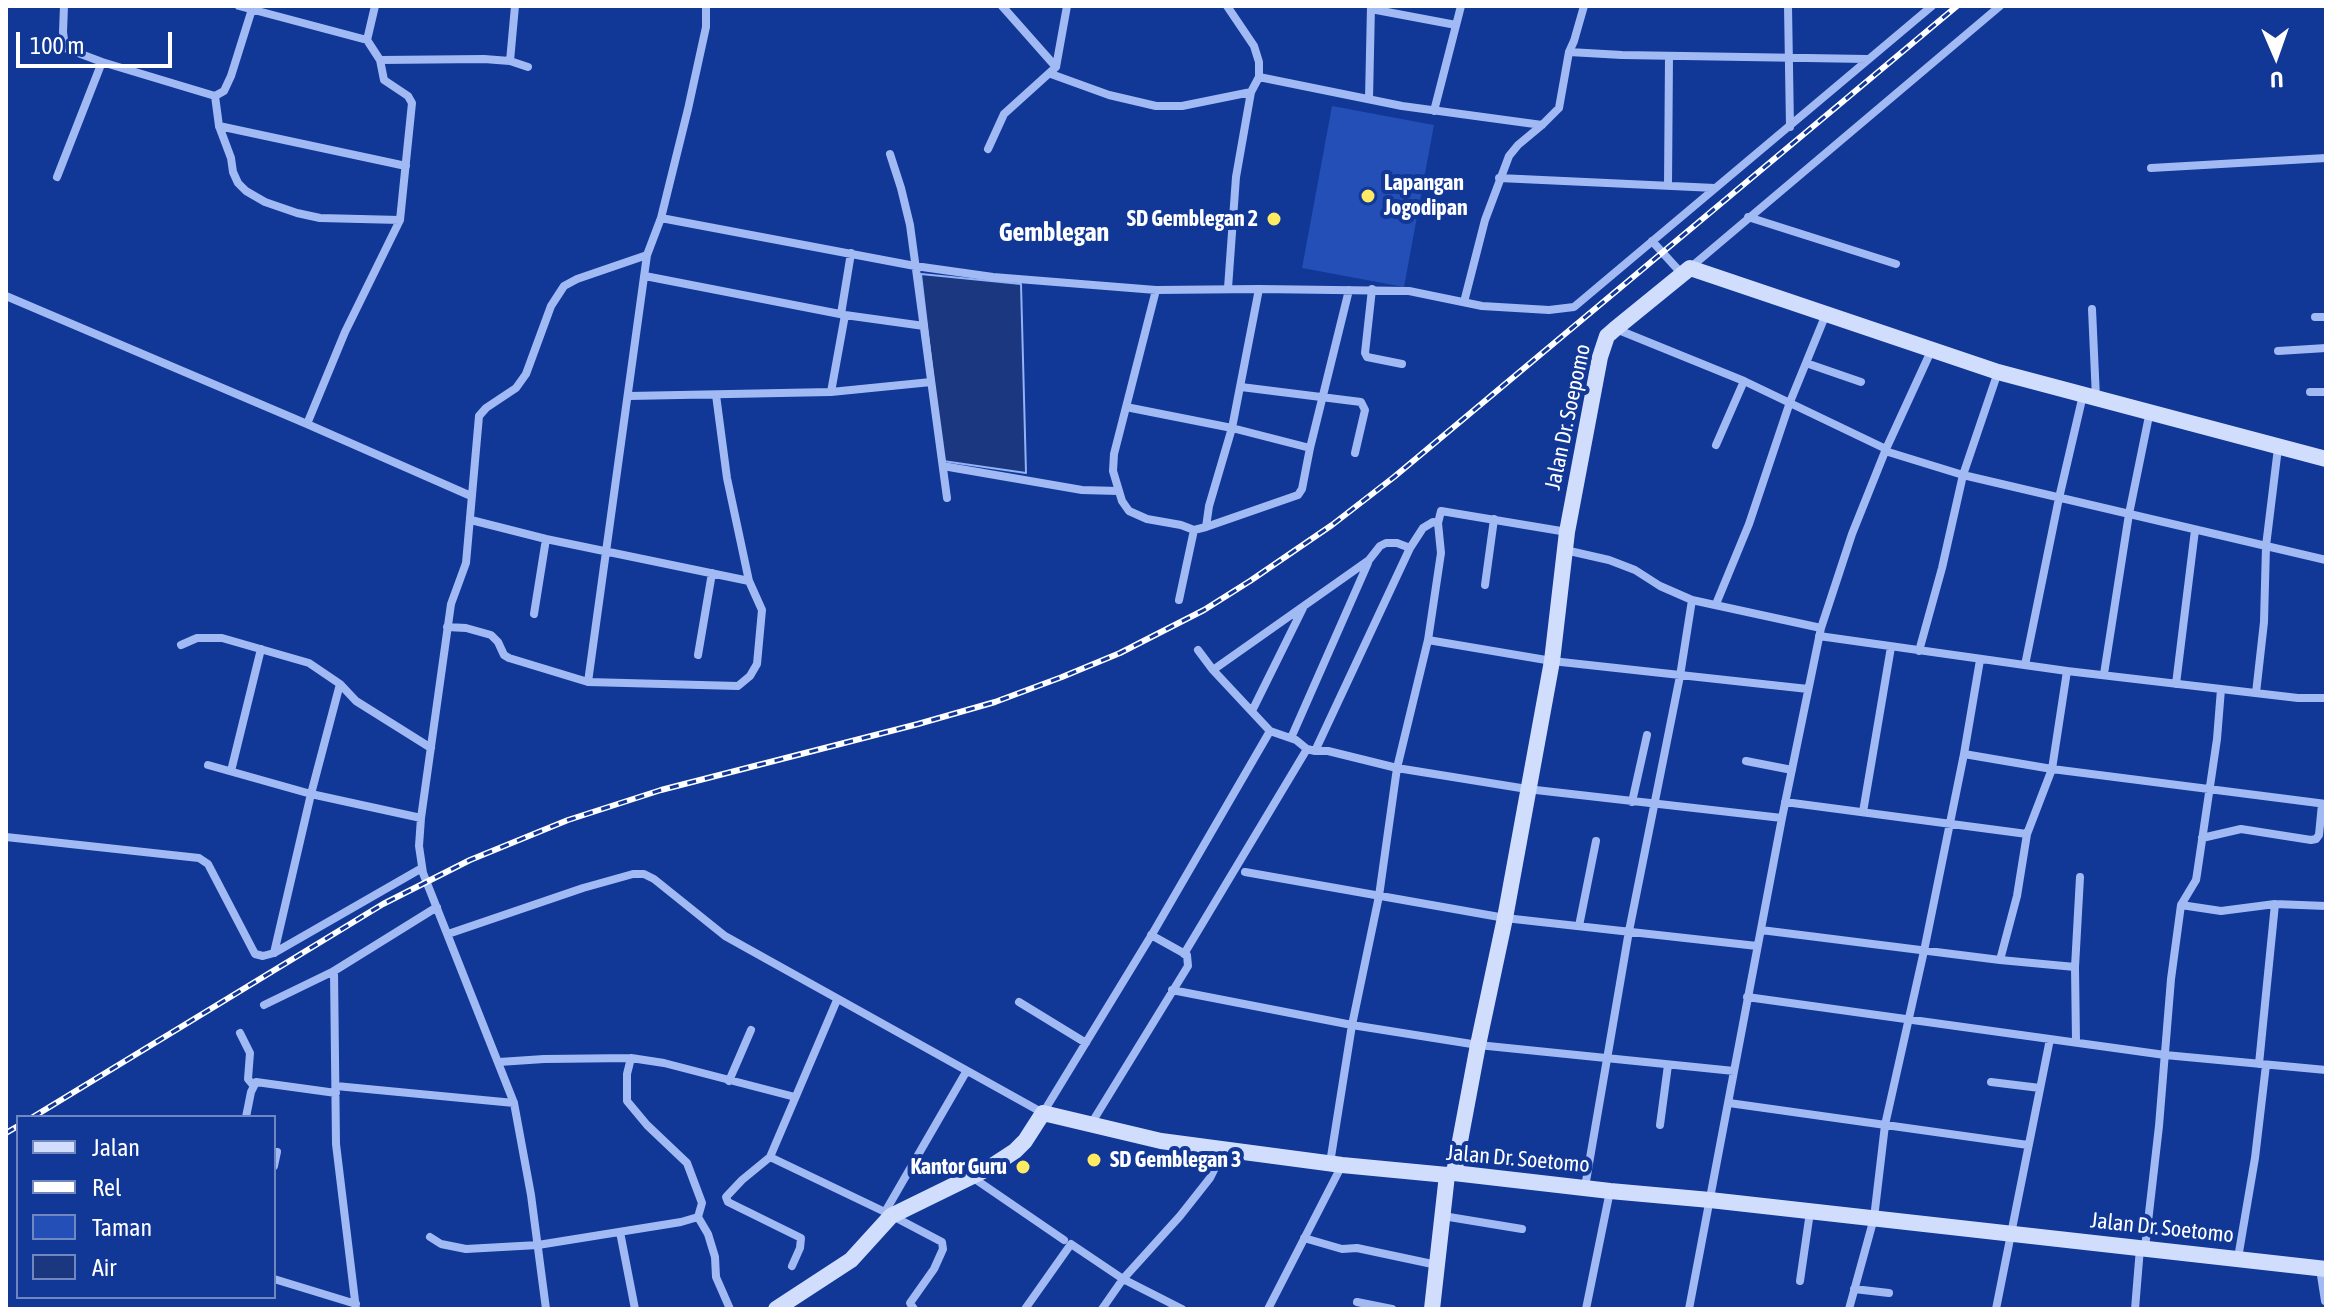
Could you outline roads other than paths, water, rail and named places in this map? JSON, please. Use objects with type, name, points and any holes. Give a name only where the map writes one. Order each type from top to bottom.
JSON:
[{"type":"street","points":[[64,6],[65,48],[215,96],[224,91],[231,76],[253,8]]},
{"type":"street","points":[[239,6],[367,40],[380,60],[384,80],[408,96],[412,103],[400,220],[356,308],[307,424]]},
{"type":"street","points":[[367,40],[375,6]]},
{"type":"street","points":[[510,61],[515,6]]},
{"type":"street","points":[[588,682],[647,255],[661,218],[706,27],[706,6]]},
{"type":"street","points":[[1002,6],[1053,70],[1109,95],[1156,106],[1182,106],[1251,92]]},
{"type":"street","points":[[988,149],[1004,114],[1053,70],[1067,6]]},
{"type":"street","points":[[1227,6],[1254,46],[1259,62],[1259,77],[1251,92],[1236,177],[1228,288]]},
{"type":"street","points":[[1434,111],[1461,6]]},
{"type":"street","points":[[1464,302],[1485,220],[1509,156],[1559,108],[1569,52],[1584,6]]},
{"type":"street","points":[[1788,6],[1790,127]]},
{"type":"street","points":[[661,218],[915,266],[993,277],[1156,290],[1372,289],[1419,292],[1482,306],[1549,310],[1574,307],[1932,6]]},
{"type":"street","points":[[1686,271],[2000,6]]},
{"type":"street","points":[[1369,99],[1371,7],[1456,25]]},
{"type":"street","points":[[1569,52],[1868,59]]},
{"type":"street","points":[[1668,185],[1669,56]]},
{"type":"street","points":[[380,60],[484,59],[510,61],[528,67]]},
{"type":"street","points":[[57,177],[102,62]]},
{"type":"street","points":[[1259,77],[1434,111],[1542,125]]},
{"type":"street","points":[[215,96],[219,126],[238,183],[246,191],[265,202],[320,218],[400,220]]},
{"type":"street","points":[[219,126],[406,166]]},
{"type":"street","points":[[890,154],[907,213],[947,498]]},
{"type":"street","points":[[2151,168],[2326,158]]},
{"type":"street","points":[[1499,178],[1716,188]]},
{"type":"street","points":[[1748,217],[1896,264]]},
{"type":"street","points":[[1652,241],[1686,271],[1826,313],[1931,351],[1998,372],[2326,459]]},
{"type":"street","points":[[831,392],[851,253]]},
{"type":"street","points":[[546,1309],[531,1195],[514,1103],[422,868],[419,846],[421,818],[451,604],[466,563],[479,416],[516,388],[526,374],[558,292],[564,286],[647,255]]},
{"type":"street","name":"Jalan Dr. Soepomo","points":[[1432,1309],[1450,1174],[1505,918],[1552,661],[1567,532],[1600,357],[1607,336],[1686,271]]},
{"type":"street","points":[[645,276],[843,315],[924,326]]},
{"type":"street","points":[[1206,527],[1209,506],[1232,428],[1259,289]]},
{"type":"street","points":[[1372,289],[1365,353],[1367,357],[1402,364]]},
{"type":"street","points":[[1156,290],[1114,454],[1113,471],[1118,491],[1129,511],[1147,519],[1194,530],[1298,495],[1302,489],[1349,290]]},
{"type":"street","points":[[6,296],[471,496]]},
{"type":"street","points":[[2025,665],[2059,498],[2090,396],[2092,309]]},
{"type":"street","points":[[1716,604],[1749,524],[1790,402],[1826,313]]},
{"type":"street","points":[[2315,317],[2326,317]]},
{"type":"street","points":[[1615,329],[1744,381],[1886,450],[1963,475],[2326,560]]},
{"type":"street","points":[[2278,351],[2326,348]]},
{"type":"street","points":[[1689,1309],[1820,632],[1852,534],[1931,351]]},
{"type":"street","points":[[1806,363],[1861,382]]},
{"type":"street","points":[[1919,651],[1963,475],[1998,372]]},
{"type":"street","points":[[1716,445],[1744,381]]},
{"type":"street","points":[[629,396],[831,392],[931,382]]},
{"type":"street","points":[[1241,387],[1361,402],[1364,416],[1355,453]]},
{"type":"street","points":[[2310,392],[2326,392]]},
{"type":"street","points":[[447,627],[466,628],[491,635],[504,655],[588,682],[738,686],[750,676],[757,664],[762,610],[749,581],[727,478],[716,395]]},
{"type":"street","points":[[1126,407],[1232,428],[1310,448]]},
{"type":"street","points":[[2104,674],[2129,514],[2150,411]]},
{"type":"street","points":[[2256,693],[2264,622],[2266,546],[2278,448]]},
{"type":"street","points":[[943,466],[1082,490],[1118,491]]},
{"type":"street","points":[[1268,1309],[1304,1238],[1336,1164],[1352,1025],[1379,896],[1397,768],[1428,640],[1441,553],[1438,523],[1441,511],[1567,532]]},
{"type":"street","points":[[1485,585],[1494,519]]},
{"type":"street","points":[[471,520],[546,539],[749,581]]},
{"type":"street","points":[[1184,954],[1311,750],[1410,548],[1423,528],[1433,522],[1438,523]]},
{"type":"street","points":[[1179,600],[1194,530]]},
{"type":"street","points":[[2176,684],[2195,530]]},
{"type":"street","points":[[534,614],[546,539]]},
{"type":"street","points":[[1291,738],[1369,560],[1386,543],[1410,548]]},
{"type":"street","points":[[1565,550],[1609,560],[1635,570],[1660,586],[1692,600],[1891,647],[2176,684],[2298,698],[2326,698]]},
{"type":"street","points":[[1213,670],[1369,560]]},
{"type":"street","points":[[698,655],[712,573]]},
{"type":"street","points":[[1585,1187],[1629,931],[1680,676],[1692,600]]},
{"type":"street","points":[[1252,711],[1304,606]]},
{"type":"street","points":[[181,645],[197,638],[222,638],[309,663],[340,684],[356,701],[431,748]]},
{"type":"street","points":[[1428,640],[1552,661],[1808,689]]},
{"type":"street","points":[[1863,812],[1891,647]]},
{"type":"street","points":[[231,771],[261,649]]},
{"type":"street","points":[[1198,650],[1270,731],[1291,738],[1311,750],[1328,751],[1397,768],[1527,789],[1782,818]]},
{"type":"street","points":[[1849,1309],[1874,1218],[1885,1125],[1924,951],[1980,660]]},
{"type":"street","points":[[2000,960],[2017,896],[2027,834],[2052,769],[2067,671]]},
{"type":"street","points":[[274,953],[340,684]]},
{"type":"street","points":[[2135,1309],[2159,1126],[2171,979],[2181,905],[2196,880],[2221,689]]},
{"type":"street","points":[[888,1214],[971,1177],[1020,1147],[1151,935],[1270,731]]},
{"type":"street","points":[[1632,802],[1647,735]]},
{"type":"street","points":[[1964,754],[2052,769],[2324,804],[2316,839],[2241,829],[2202,838]]},
{"type":"street","points":[[1746,761],[1792,770]]},
{"type":"street","points":[[208,765],[311,794],[421,818]]},
{"type":"street","points":[[1785,802],[2027,834]]},
{"type":"street","points":[[6,837],[199,858],[208,864],[255,954],[263,956],[274,953],[422,868]]},
{"type":"street","points":[[1579,926],[1596,841]]},
{"type":"street","points":[[1245,872],[1505,918],[1757,946]]},
{"type":"street","points":[[448,934],[583,888],[633,874],[644,874],[725,936],[1043,1113]]},
{"type":"street","points":[[2076,1042],[2075,967],[2080,877]]},
{"type":"street","points":[[2181,905],[2221,911],[2275,904],[2326,906]]},
{"type":"street","points":[[2238,1258],[2255,1158],[2275,904]]},
{"type":"street","points":[[264,1005],[334,971],[437,907]]},
{"type":"street","points":[[1761,930],[2075,967]]},
{"type":"street","points":[[1091,1124],[1188,966],[1188,957],[1151,935]]},
{"type":"street","points":[[276,1280],[356,1306],[336,1144],[334,971]]},
{"type":"street","points":[[1172,990],[1352,1025],[1478,1045],[1734,1071]]},
{"type":"street","points":[[1747,997],[2165,1055],[2326,1070]]},
{"type":"street","points":[[792,1266],[801,1238],[727,1200],[728,1193],[770,1157],[837,1000]]},
{"type":"street","points":[[1019,1002],[1086,1043]]},
{"type":"street","points":[[729,1081],[751,1030]]},
{"type":"street","points":[[240,1033],[250,1053],[248,1079],[253,1085]]},
{"type":"street","points":[[1996,1309],[2050,1039]]},
{"type":"street","points":[[499,1062],[616,1056],[664,1063],[795,1097]]},
{"type":"street","points":[[631,1058],[627,1074],[627,1101],[687,1163],[702,1203],[698,1217],[708,1234],[715,1257],[716,1277],[730,1309]]},
{"type":"street","points":[[1660,1125],[1668,1065]]},
{"type":"street","points":[[776,1309],[851,1260],[888,1214],[966,1072]]},
{"type":"street","points":[[1991,1082],[2040,1088]]},
{"type":"street","points":[[253,1085],[262,1083],[514,1103]]},
{"type":"street","points":[[246,1115],[253,1085]]},
{"type":"street","points":[[1729,1103],[2028,1145]]},
{"type":"street","name":"Jalan Dr. Soetomo","points":[[1043,1113],[1145,1139],[1336,1164],[1710,1200],[2323,1269]]},
{"type":"street","points":[[1102,1309],[1123,1279],[1203,1188],[1224,1150]]},
{"type":"street","points":[[276,1157],[277,1152]]},
{"type":"street","points":[[770,1157],[938,1238],[943,1246],[934,1269],[910,1303],[914,1309]]},
{"type":"street","points":[[971,1177],[1064,1240]]},
{"type":"street","points":[[1586,1309],[1610,1191]]},
{"type":"street","points":[[1800,1281],[1810,1212]]},
{"type":"street","points":[[1443,1216],[1522,1229]]},
{"type":"street","points":[[430,1237],[441,1244],[466,1249],[538,1245],[698,1217]]},
{"type":"street","points":[[620,1232],[635,1309]]},
{"type":"street","points":[[1304,1238],[1342,1249],[1357,1248],[1438,1265]]},
{"type":"street","points":[[1025,1309],[1071,1244],[1123,1279],[1182,1309]]},
{"type":"street","points":[[2323,1269],[2324,1303]]},
{"type":"street","points":[[1854,1289],[1889,1293]]},
{"type":"street","points":[[1357,1302],[1392,1309]]},
{"type":"water","points":[[921,274],[1021,284],[1026,473],[943,461]]},
{"type":"railway","points":[[36,1115],[383,904],[470,860],[568,820],[661,790],[995,702],[1120,653],[1204,610],[1332,525],[1394,477],[1957,6]]},
{"type":"railway","points":[[6,1133],[16,1127]]},
{"type":"place","name":"Lapangan Jogodipan","points":[[1368,196]]},
{"type":"place","name":"SD Gemblegan 2","points":[[1274,219]]},
{"type":"place","name":"SD Gemblegan 3","points":[[1094,1160]]},
{"type":"place","name":"Kantor Guru","points":[[1023,1167]]},
{"type":"district","name":"Gemblegan","points":[[1054,233]]}]
